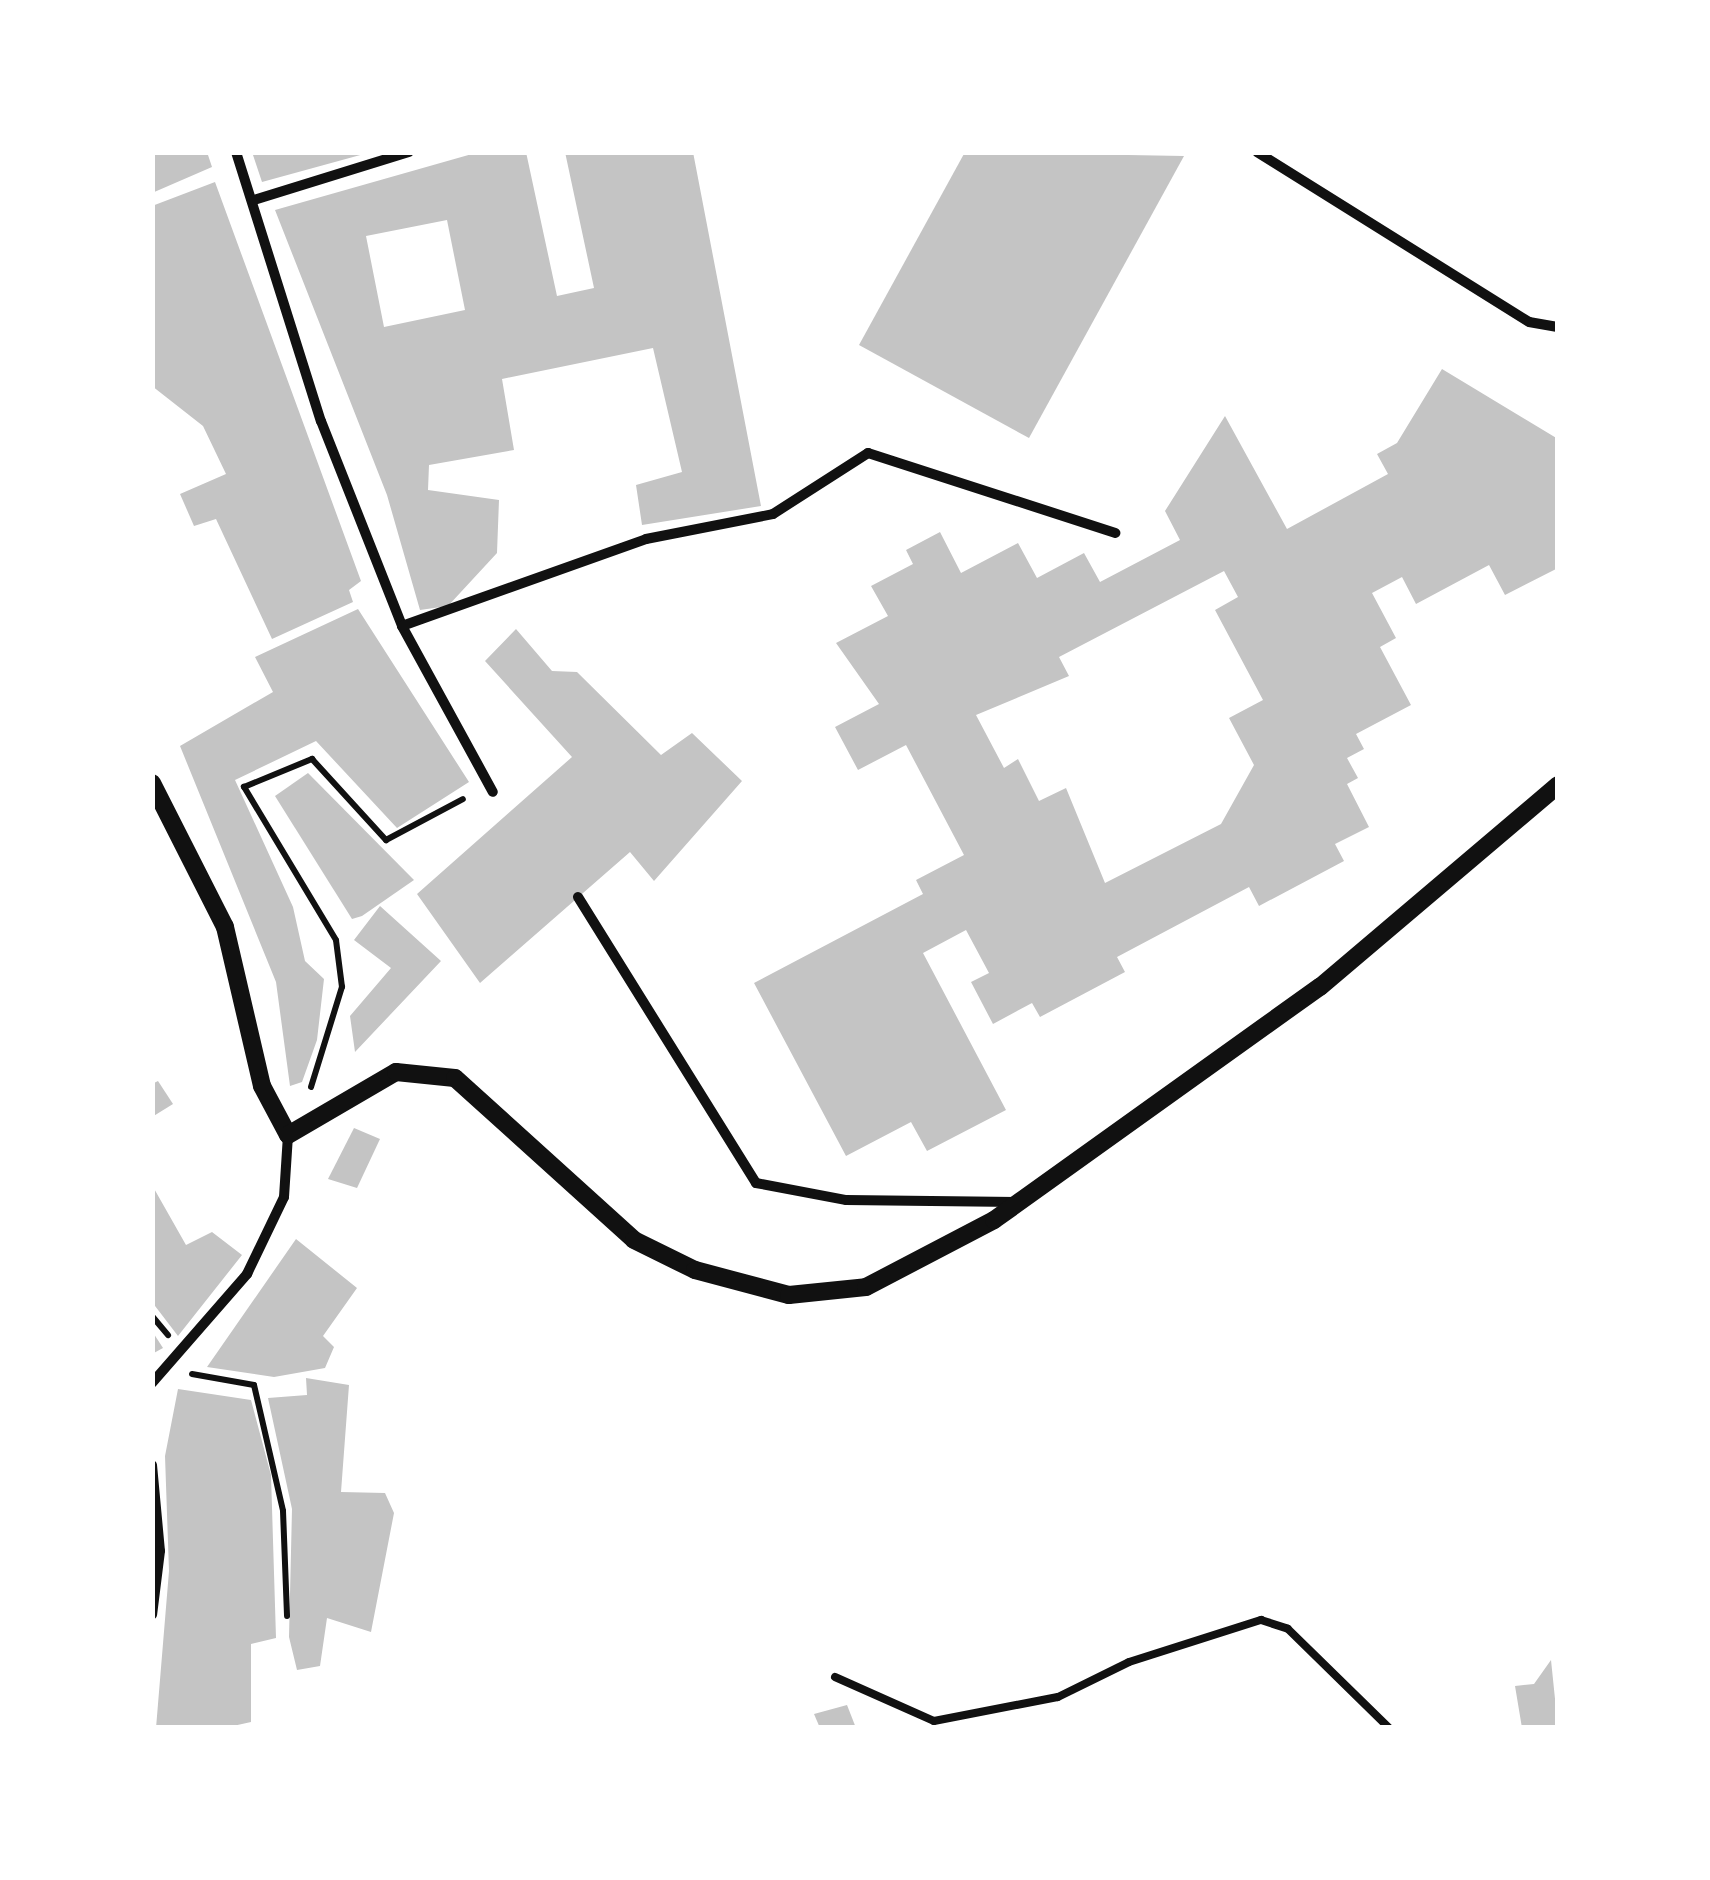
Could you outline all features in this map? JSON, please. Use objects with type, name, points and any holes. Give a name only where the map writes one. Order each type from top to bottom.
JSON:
[{"type":"street","points":[[236,152],[321,421],[402,626],[493,792]]},
{"type":"street","points":[[254,200],[409,152]]},
{"type":"street","points":[[1257,152],[1529,322],[1558,327]]},
{"type":"street","points":[[402,626],[646,539],[773,514],[868,453],[1115,533]]},
{"type":"street","points":[[152,783],[225,927],[262,1086],[288,1134],[284,1197],[247,1274],[170,1371],[152,1383]]},
{"type":"street","points":[[288,1134],[322,1120],[396,1072],[456,1078],[634,1240],[695,1270],[789,1295],[866,1287],[1017,1202],[1320,987],[1558,785]]},
{"type":"street","points":[[578,897],[756,1183],[846,1200],[1017,1202]]},
{"type":"street","points":[[152,1465],[160,1551],[152,1615]]},
{"type":"lane","points":[[835,1677],[934,1721],[1058,1696],[1128,1662],[1261,1620],[1288,1629],[1389,1728]]},
{"type":"path","points":[[322,1120],[309,1093],[342,988],[336,940],[244,787],[312,759],[386,840],[463,799]]},
{"type":"path","points":[[170,1371],[254,1385],[283,1511],[287,1616]]},
{"type":"building","points":[[152,152],[207,152],[212,167],[152,193]]},
{"type":"building","points":[[252,152],[363,152],[364,154],[262,182]]},
{"type":"building","points":[[479,152],[526,152],[557,296],[594,288],[565,152],[693,152],[761,506],[642,525],[636,485],[682,472],[653,348],[502,379],[514,450],[429,465],[428,490],[499,500],[497,553],[448,606],[420,610],[387,495],[275,210]],"holes":[[[447,220],[465,310],[384,327],[366,236]]]},
{"type":"building","points":[[965,152],[1184,156],[1029,438],[859,345]]},
{"type":"building","points":[[215,182],[361,581],[349,590],[353,602],[272,639],[216,519],[194,526],[180,494],[226,474],[203,426],[152,386],[152,206]]},
{"type":"building","points":[[1442,369],[1558,439],[1558,568],[1505,595],[1489,565],[1416,604],[1402,577],[1372,593],[1396,638],[1380,647],[1411,705],[1356,734],[1364,749],[1347,758],[1358,778],[1347,784],[1369,827],[1335,844],[1344,861],[1259,906],[1249,887],[1117,957],[1125,972],[1040,1017],[1032,1003],[993,1024],[971,982],[989,973],[966,930],[923,953],[1006,1110],[927,1151],[911,1122],[846,1156],[754,983],[923,894],[916,880],[964,855],[906,745],[858,770],[835,727],[879,704],[836,643],[888,616],[871,586],[913,564],[906,550],[940,532],[961,573],[1018,543],[1037,578],[1084,553],[1100,582],[1180,540],[1165,511],[1225,416],[1287,529],[1388,474],[1377,454],[1397,443]],"holes":[[[1224,571],[1238,597],[1215,610],[1263,700],[1229,718],[1254,765],[1221,824],[1105,883],[1066,788],[1039,801],[1018,759],[1004,768],[976,715],[1069,676],[1059,657]]]},
{"type":"building","points":[[358,609],[469,782],[397,828],[316,741],[235,780],[293,907],[305,961],[324,979],[317,1040],[302,1082],[290,1086],[276,982],[180,746],[273,692],[255,657]]},
{"type":"building","points":[[516,629],[552,671],[577,672],[661,755],[692,733],[742,781],[654,881],[630,852],[480,983],[417,894],[572,757],[485,661]]},
{"type":"building","points":[[308,773],[414,880],[362,916],[352,919],[275,796]]},
{"type":"building","points":[[380,906],[441,961],[355,1052],[350,1016],[391,968],[354,940]]},
{"type":"building","points":[[158,1081],[173,1104],[152,1117],[152,1084]]},
{"type":"building","points":[[354,1128],[380,1139],[357,1188],[328,1179]]},
{"type":"building","points":[[152,1185],[186,1245],[212,1232],[242,1255],[178,1336],[152,1302]]},
{"type":"building","points":[[296,1239],[357,1288],[323,1336],[334,1347],[325,1368],[274,1377],[207,1367]]},
{"type":"building","points":[[152,1331],[163,1348],[152,1354]]},
{"type":"building","points":[[306,1378],[349,1385],[341,1492],[385,1493],[394,1513],[371,1632],[327,1618],[320,1666],[297,1670],[289,1637],[292,1509],[268,1398],[307,1395]]},
{"type":"building","points":[[178,1389],[251,1400],[271,1475],[276,1638],[251,1644],[251,1722],[224,1728],[156,1728],[169,1571],[165,1456]]},
{"type":"building","points":[[1551,1660],[1558,1728],[1522,1728],[1515,1686],[1534,1684]]},
{"type":"building","points":[[847,1705],[856,1728],[820,1728],[814,1714]]}]
